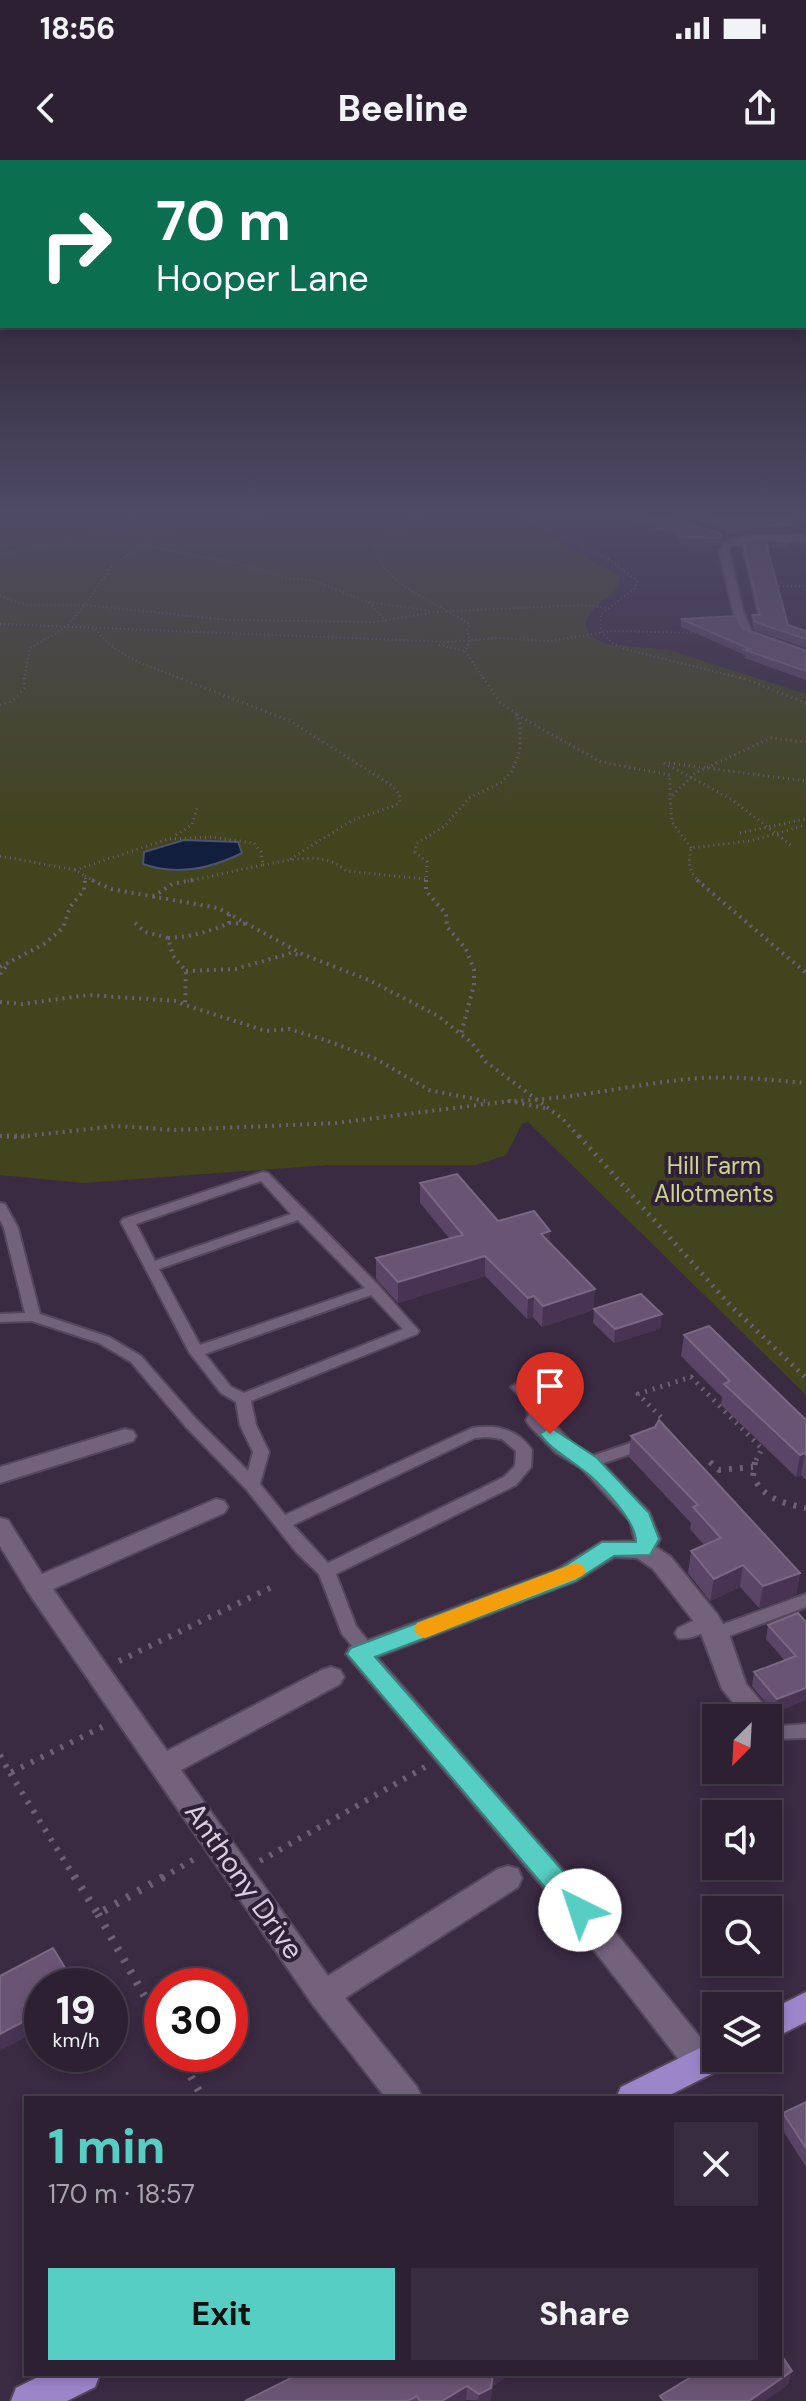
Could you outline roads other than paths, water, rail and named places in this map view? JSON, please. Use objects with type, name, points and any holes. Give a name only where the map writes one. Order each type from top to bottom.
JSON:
[{"type":"main road","points":[[782,2019],[806,2006]]},
{"type":"main road","points":[[636,2096],[702,2062]]},
{"type":"main road","points":[[29,2401],[78,2376]]},
{"type":"street","points":[[744,624],[748,634],[806,655]]},
{"type":"street","points":[[537,1420],[564,1448],[589,1463],[641,1518],[648,1539],[642,1550]]},
{"type":"street","points":[[0,1475],[125,1436]]},
{"type":"street","points":[[37,1586],[216,1507]]},
{"type":"street","name":"Anthony Drive","points":[[0,1526],[96,1672],[324,1995],[404,2096]]},
{"type":"street","points":[[702,2052],[359,1654],[567,1575],[610,1548],[642,1550],[662,1563],[712,1628],[735,1689],[749,1704]]},
{"type":"street","points":[[163,1766],[331,1677]]},
{"type":"street","points":[[324,1995],[508,1878]]},
{"type":"lane","points":[[263,1176],[412,1331],[243,1399],[226,1390],[196,1352],[151,1267],[128,1222],[263,1176]]},
{"type":"lane","points":[[0,1207],[11,1228],[33,1317]]},
{"type":"lane","points":[[151,1267],[300,1215]]},
{"type":"lane","points":[[196,1352],[374,1289]]},
{"type":"lane","points":[[0,1318],[33,1317],[104,1340],[136,1359],[191,1423],[252,1485],[303,1549],[326,1571],[348,1629],[366,1650]]},
{"type":"lane","points":[[519,1387],[531,1399],[537,1420]]},
{"type":"lane","points":[[243,1399],[248,1425],[261,1452],[252,1485]]},
{"type":"lane","points":[[283,1523],[472,1433],[487,1430],[512,1436],[524,1450],[523,1467],[510,1481],[326,1571]]},
{"type":"lane","points":[[589,1463],[646,1442]]},
{"type":"lane","points":[[684,1633],[712,1628],[806,1600]]},
{"type":"lane","points":[[782,1727],[806,1731]]},
{"type":"water","points":[[184,840],[238,842],[242,853],[193,869],[168,870],[143,864],[144,852]]},
{"type":"park label","name":"Hill Farm Allotments","points":[[714,1179]]}]
